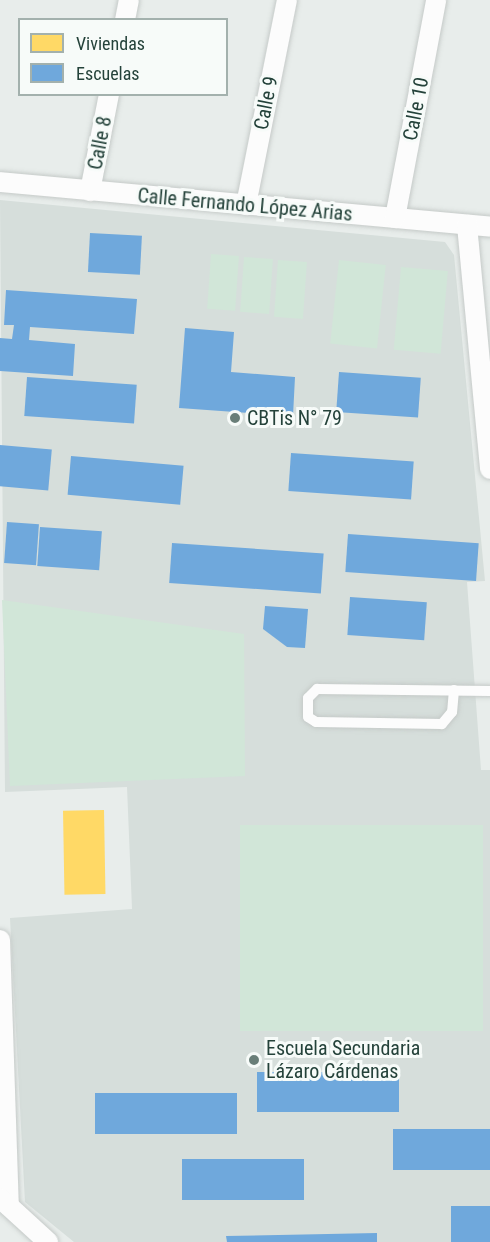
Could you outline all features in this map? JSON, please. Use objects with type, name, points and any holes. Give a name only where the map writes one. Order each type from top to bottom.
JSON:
[{"type":"street","points":[[125,18],[129,0]]},
{"type":"street","name":"Calle 9","points":[[246,205],[287,0]]},
{"type":"street","name":"Calle 10","points":[[395,218],[436,0]]},
{"type":"street","name":"Calle 8","points":[[90,191],[110,96]]},
{"type":"street","name":"Calle Fernando López Arias","points":[[0,182],[490,227]]},
{"type":"street","points":[[467,225],[490,469]]},
{"type":"street","points":[[0,940],[5,1202],[48,1242]]},
{"type":"lane","points":[[454,690],[452,712],[442,723],[316,722],[308,717],[308,698],[317,689],[454,690],[490,691]]},
{"type":"shaded area","points":[[0,200],[445,242],[454,255],[485,581],[467,582],[481,770],[490,770],[490,1242],[74,1242],[25,1202],[10,918],[132,909],[127,787],[5,792]]},
{"type":"green space","points":[[211,254],[239,256],[235,311],[207,309]]},
{"type":"green space","points":[[244,257],[273,259],[269,314],[240,312]]},
{"type":"green space","points":[[278,260],[307,262],[303,319],[274,317]]},
{"type":"green space","points":[[339,260],[386,265],[377,348],[330,344]]},
{"type":"green space","points":[[401,267],[448,271],[441,354],[394,350]]},
{"type":"green space","points":[[2,600],[244,634],[245,776],[10,786]]},
{"type":"green space","points":[[240,825],[483,825],[483,1031],[240,1031]]},
{"type":"building: Viviendas","points":[[104,810],[105,894],[64,895],[63,811]]},
{"type":"building: Escuelas","points":[[90,233],[142,236],[140,275],[88,272]]},
{"type":"building: Escuelas","points":[[6,290],[137,299],[134,334],[30,327],[29,340],[75,344],[73,376],[0,371],[0,338],[12,339],[14,325],[4,325]]},
{"type":"building: Escuelas","points":[[185,328],[234,332],[231,372],[295,377],[293,416],[179,408]]},
{"type":"building: Escuelas","points":[[339,372],[421,378],[418,418],[336,412]]},
{"type":"building: Escuelas","points":[[27,377],[137,385],[134,424],[24,416]]},
{"type":"building: Escuelas","points":[[0,445],[52,450],[48,490],[0,486]]},
{"type":"building: Escuelas","points":[[291,453],[414,462],[411,499],[288,491]]},
{"type":"building: Escuelas","points":[[71,456],[184,466],[180,505],[68,495]]},
{"type":"building: Escuelas","points":[[7,522],[39,524],[36,565],[4,563]]},
{"type":"building: Escuelas","points":[[40,527],[102,531],[99,570],[37,566]]},
{"type":"building: Escuelas","points":[[348,534],[479,543],[476,581],[345,572]]},
{"type":"building: Escuelas","points":[[172,543],[324,554],[321,594],[169,583]]},
{"type":"building: Escuelas","points":[[350,597],[427,602],[424,640],[347,635]]},
{"type":"building: Escuelas","points":[[265,606],[308,609],[305,648],[287,647],[263,629]]},
{"type":"building: Escuelas","points":[[257,1072],[399,1072],[399,1112],[257,1112]]},
{"type":"building: Escuelas","points":[[95,1093],[237,1093],[237,1134],[95,1134]]},
{"type":"building: Escuelas","points":[[393,1129],[490,1129],[490,1170],[393,1170]]},
{"type":"building: Escuelas","points":[[182,1159],[304,1159],[304,1200],[182,1200]]},
{"type":"building: Escuelas","points":[[451,1206],[490,1206],[490,1242],[451,1242]]},
{"type":"building: Escuelas","points":[[377,1233],[377,1242],[227,1242],[226,1236]]},
{"type":"place","name":"CBTis N° 79","points":[[235,418]]},
{"type":"place","name":"Escuela Secundaria Lázaro Cárdenas","points":[[254,1060]]}]
